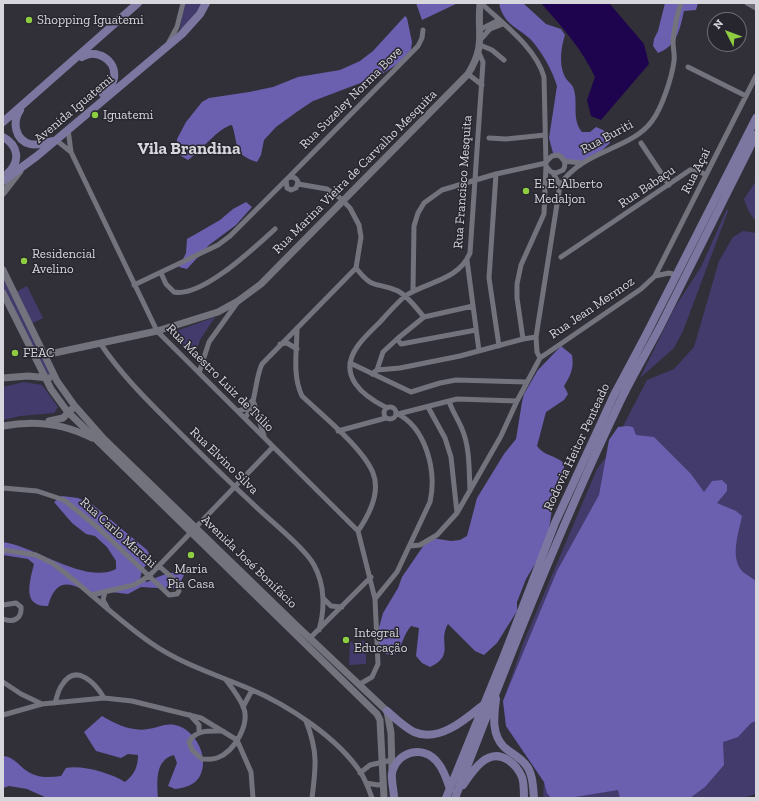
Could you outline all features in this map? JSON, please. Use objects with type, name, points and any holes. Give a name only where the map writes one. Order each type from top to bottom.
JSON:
[{"type":"main road","points":[[3,122],[73,62],[138,3]]},
{"type":"main road","name":"Avenida Iguatemi","points":[[3,181],[37,156],[159,53],[191,24],[206,3]]},
{"type":"main road","name":"Rua Francisco Mesquita","points":[[480,46],[481,3]]},
{"type":"main road","name":"Rua Marina Vieira de Carvalho Mesquita","points":[[45,355],[157,331],[218,312],[238,301],[261,284],[468,74],[480,46]]},
{"type":"main road","points":[[73,62],[85,55],[93,53],[106,58],[113,69],[114,79],[112,84],[90,106],[86,114]]},
{"type":"main road","points":[[25,103],[16,118],[15,128],[19,136],[30,144],[38,145],[56,140]]},
{"type":"main road","name":"Rodovia Heitor Penteado","points":[[446,798],[555,524],[571,488],[614,395],[756,118]]},
{"type":"main road","name":"Rodovia Heitor Penteado","points":[[455,798],[496,690],[560,532],[619,404],[668,312],[756,135]]},
{"type":"main road","points":[[3,137],[14,146],[17,159],[13,168],[3,177]]},
{"type":"main road","points":[[3,193],[17,174],[37,156]]},
{"type":"main road","name":"Avenida José Bonifácio","points":[[3,270],[57,381],[74,405],[104,439],[372,706],[380,720],[384,798]]},
{"type":"main road","name":"Avenida José Bonifácio","points":[[3,293],[46,378],[59,400],[70,413],[387,711]]},
{"type":"main road","points":[[28,376],[39,362]]},
{"type":"main road","points":[[3,378],[28,376],[57,381]]},
{"type":"main road","points":[[35,422],[56,420],[70,413],[74,405]]},
{"type":"main road","name":"Avenida José Bonifácio","points":[[3,426],[35,422],[58,425],[83,434],[103,445]]},
{"type":"main road","points":[[496,690],[494,723],[496,733],[504,746],[526,765],[531,779],[534,798]]},
{"type":"main road","points":[[387,711],[401,724],[416,732],[430,734],[445,730],[461,723],[484,705]]},
{"type":"main road","points":[[387,711],[391,733],[394,798]]},
{"type":"main road","points":[[392,772],[400,759],[407,754],[415,751],[424,752],[432,756],[438,763],[450,789]]},
{"type":"main road","points":[[455,798],[471,773],[483,761],[490,757],[498,756],[512,763],[520,771],[524,798]]},
{"type":"street","points":[[159,53],[175,32],[181,16],[183,3]]},
{"type":"street","points":[[481,3],[504,24],[534,56],[541,67],[544,77],[546,148],[544,214],[521,265],[517,284],[516,298],[523,339]]},
{"type":"street","name":"Rua Buriti","points":[[564,161],[581,163],[636,135],[645,129],[655,118],[663,99],[674,60],[673,42],[677,15],[681,3]]},
{"type":"street","points":[[747,3],[756,8]]},
{"type":"street","points":[[481,29],[499,20]]},
{"type":"street","points":[[504,24],[490,29],[480,46],[492,50],[504,60]]},
{"type":"street","name":"Rua Suzeley Norma Bove","points":[[134,285],[207,251],[230,236],[418,46],[422,38],[423,30]]},
{"type":"street","name":"Rua Francisco Mesquita","points":[[350,363],[352,355],[362,341],[405,296],[413,290],[448,278],[463,267],[470,253],[482,85],[483,62],[480,46]]},
{"type":"street","points":[[688,67],[746,96]]},
{"type":"street","points":[[468,74],[482,85]]},
{"type":"street","name":"Rua Açaí","points":[[655,276],[756,76]]},
{"type":"street","points":[[68,129],[71,152]]},
{"type":"street","points":[[489,138],[506,139],[545,135]]},
{"type":"street","points":[[56,140],[71,152]]},
{"type":"street","points":[[641,143],[669,185]]},
{"type":"street","points":[[546,148],[554,155],[561,156],[564,161],[563,170]]},
{"type":"street","name":"Rua Maestro Luiz de Túlio","points":[[71,152],[157,331],[358,530]]},
{"type":"street","points":[[546,164],[549,158],[554,155]]},
{"type":"street","points":[[410,546],[420,545],[437,535],[457,513],[502,436],[526,382],[540,358],[537,352],[536,337],[560,185],[571,170],[581,163]]},
{"type":"street","points":[[413,290],[414,226],[418,213],[424,203],[442,190],[496,174],[546,164]]},
{"type":"street","points":[[546,164],[560,185]]},
{"type":"street","name":"Rua Babaçu","points":[[561,257],[690,170],[695,169],[706,175]]},
{"type":"street","points":[[553,173],[558,173],[563,170],[571,170]]},
{"type":"street","points":[[496,174],[489,278],[499,346]]},
{"type":"street","points":[[294,177],[298,184],[295,189],[289,189],[286,186],[287,179],[294,177]]},
{"type":"street","points":[[245,418],[252,407],[258,373],[262,364],[356,268],[361,237],[355,216],[344,201],[327,189],[298,184]]},
{"type":"street","points":[[161,273],[166,284],[174,292],[182,292],[199,286],[236,264],[275,229]]},
{"type":"street","points":[[467,260],[479,351]]},
{"type":"street","points":[[356,268],[364,278],[373,285],[390,288],[405,296],[424,318]]},
{"type":"street","points":[[655,276],[669,273],[676,276]]},
{"type":"street","name":"Rua Jean Mermoz","points":[[540,358],[641,289],[655,276]]},
{"type":"street","name":"Rua Marina Vieira de Carvalho Mesquita","points":[[198,373],[206,350],[238,301]]},
{"type":"street","points":[[372,374],[377,370],[383,352],[424,318],[473,306]]},
{"type":"street","points":[[218,312],[223,322]]},
{"type":"street","points":[[297,328],[296,374],[298,387],[302,396],[355,447],[373,474],[373,504],[369,515],[358,530],[376,599],[378,664],[376,672],[372,677],[360,684]]},
{"type":"street","points":[[397,339],[401,344],[476,330]]},
{"type":"street","points":[[377,370],[400,368],[536,337]]},
{"type":"street","name":"Rua Elvino Silva","points":[[100,343],[125,378],[314,564],[323,598],[323,612],[319,630]]},
{"type":"street","points":[[280,344],[287,343],[297,349]]},
{"type":"street","points":[[350,363],[411,392],[440,383],[456,380],[526,382]]},
{"type":"street","points":[[350,363],[351,375],[358,389],[391,419],[397,414],[449,401],[467,399],[517,401]]},
{"type":"street","points":[[238,411],[244,409],[253,401]]},
{"type":"street","points":[[253,401],[265,438]]},
{"type":"street","points":[[449,401],[452,411],[462,429],[466,442],[470,492]]},
{"type":"street","points":[[428,407],[445,438],[451,457],[457,513]]},
{"type":"street","points":[[338,431],[371,422],[392,408],[397,414],[410,421],[425,447],[430,460],[433,484],[430,502],[397,572],[376,599]]},
{"type":"street","points":[[91,595],[134,585],[149,576],[274,448]]},
{"type":"street","name":"Rua Carlo Marchi","points":[[3,488],[37,491],[64,500],[90,521],[170,595],[177,594],[179,591],[178,583],[159,566]]},
{"type":"street","points":[[3,550],[36,555],[52,563],[108,610],[151,643],[172,656],[252,690],[282,705],[306,720],[338,747],[360,772],[372,798]]},
{"type":"street","points":[[310,638],[371,577]]},
{"type":"street","points":[[105,592],[103,600],[108,610]]},
{"type":"street","points":[[98,593],[98,601]]},
{"type":"street","points":[[323,598],[331,606],[342,607]]},
{"type":"street","points":[[3,605],[16,603],[22,607],[20,616],[16,620],[9,621],[3,619]]},
{"type":"street","points":[[55,703],[61,685],[68,678],[75,676],[84,676],[91,680],[104,698]]},
{"type":"street","points":[[224,732],[207,730],[200,733],[190,742],[192,750],[202,759],[216,759],[224,755],[232,748],[237,740],[243,727],[245,717],[243,707],[226,680]]},
{"type":"street","points":[[3,682],[21,694],[42,704]]},
{"type":"street","points":[[243,707],[252,690]]},
{"type":"street","points":[[21,694],[24,700],[22,710]]},
{"type":"street","points":[[3,715],[42,704],[104,698],[132,701],[190,714],[206,720],[237,740],[251,772],[253,798]]},
{"type":"street","points":[[190,714],[199,724],[200,733]]},
{"type":"street","points":[[306,720],[315,748],[316,771],[312,798]]},
{"type":"street","points":[[360,772],[370,765],[381,761],[392,760]]},
{"type":"street","points":[[366,783],[378,786],[383,784]]},
{"type":"shaded area","points":[[184,3],[203,3],[182,29],[180,29]]},
{"type":"shaded area","points":[[416,3],[458,3],[422,20]]},
{"type":"shaded area","points":[[499,3],[523,3],[546,24],[561,29],[565,35],[562,45],[561,65],[564,75],[573,87],[575,93],[576,116],[579,127],[582,132],[590,132],[596,127],[609,135],[610,143],[598,154],[584,163],[559,158],[553,153],[549,138],[557,86],[553,74],[547,62],[533,42],[513,26],[505,17],[501,11]]},
{"type":"shaded area","points":[[541,3],[609,3],[644,44],[649,64],[601,120],[591,116],[587,100],[595,77],[590,67],[571,38]]},
{"type":"shaded area","points":[[665,3],[698,3],[696,10],[684,11],[677,36],[674,41],[670,46],[658,53],[653,46]]},
{"type":"shaded area","points":[[405,16],[407,18],[412,42],[411,50],[399,63],[379,76],[313,101],[298,111],[276,127],[264,140],[261,155],[257,162],[249,159],[240,152],[232,125],[221,130],[188,160],[181,156],[177,147],[177,139],[186,122],[202,102],[209,98],[273,87],[298,77],[340,70],[360,61],[373,51]]},
{"type":"shaded area","points":[[756,181],[756,222],[748,210],[744,199]]},
{"type":"shaded area","points":[[246,202],[252,207],[236,225],[209,245],[187,269],[179,267],[186,253],[187,239],[220,220],[233,209]]},
{"type":"shaded area","points":[[727,209],[728,211],[683,331],[674,348],[640,378],[675,307],[701,267]]},
{"type":"shaded area","points":[[743,231],[756,233],[756,794],[742,798],[543,798],[544,782],[506,726],[503,701],[524,641],[597,469],[609,453],[647,380],[674,369],[694,347],[719,261],[733,237]]},
{"type":"shaded area","points":[[3,273],[52,375],[46,375],[3,290]]},
{"type":"shaded area","points":[[27,286],[43,318],[31,324],[16,292]]},
{"type":"shaded area","points":[[215,317],[200,340],[194,358],[171,333]]},
{"type":"shaded area","points":[[561,346],[572,355],[573,364],[564,386],[568,394],[564,400],[546,412],[537,446],[546,454],[557,458],[564,463],[564,472],[557,486],[553,502],[546,550],[538,559],[526,579],[517,602],[517,611],[497,643],[484,655],[475,651],[448,624],[445,631],[445,648],[442,658],[430,667],[422,663],[416,656],[419,628],[411,626],[394,655],[386,654],[378,647],[378,631],[383,613],[398,588],[402,577],[426,542],[432,538],[451,541],[460,540],[467,536],[477,498],[504,454],[516,439],[524,394],[538,370]]},
{"type":"shaded area","points":[[24,382],[42,385],[58,407],[54,413],[20,416],[3,420],[3,387]]},
{"type":"shaded area","points":[[618,427],[633,427],[636,435],[654,437],[691,474],[704,492],[712,481],[722,480],[727,485],[727,491],[717,503],[736,511],[742,516],[736,545],[737,560],[743,572],[756,581],[756,721],[751,723],[738,737],[723,742],[724,765],[705,787],[690,798],[620,798],[618,790],[569,798],[551,798],[547,793],[544,782],[506,726],[503,701],[557,571],[599,495],[609,440]]},
{"type":"shaded area","points":[[62,496],[78,498],[93,505],[147,550],[151,557],[142,571],[140,579],[147,582],[165,574],[179,573],[184,575],[180,583],[173,589],[141,587],[128,594],[111,592],[96,597],[80,588],[67,585],[56,589],[48,606],[39,605],[34,602],[29,592],[34,564],[28,559],[3,555],[3,542],[30,550],[75,569],[104,573],[116,569],[116,561],[107,547],[95,536],[86,534],[72,523],[54,502]]},
{"type":"shaded area","points":[[366,641],[366,664],[349,665],[350,642]]},
{"type":"shaded area","points":[[102,716],[130,728],[142,730],[175,725],[189,732],[199,745],[202,753],[203,769],[200,776],[193,784],[186,787],[175,789],[168,786],[177,763],[174,755],[163,761],[160,766],[157,785],[158,798],[47,798],[27,789],[9,786],[3,788],[3,756],[12,759],[28,772],[37,776],[61,776],[66,768],[73,767],[104,773],[125,782],[131,777],[135,770],[138,755],[128,754],[121,758],[96,751],[84,732]]},
{"type":"place","name":"Shopping Iguatemi","points":[[29,20]]},
{"type":"place","name":"Iguatemi","points":[[95,115]]},
{"type":"place","name":"E. E. Alberto Medaljon","points":[[526,191]]},
{"type":"place","name":"Residencial Avelino","points":[[24,261]]},
{"type":"place","name":"FEAC","points":[[15,353]]},
{"type":"place","name":"Maria Pia Casa","points":[[191,555]]},
{"type":"place","name":"Integral Educação","points":[[346,640]]},
{"type":"district","name":"Vila Brandina","points":[[189,149]]}]
